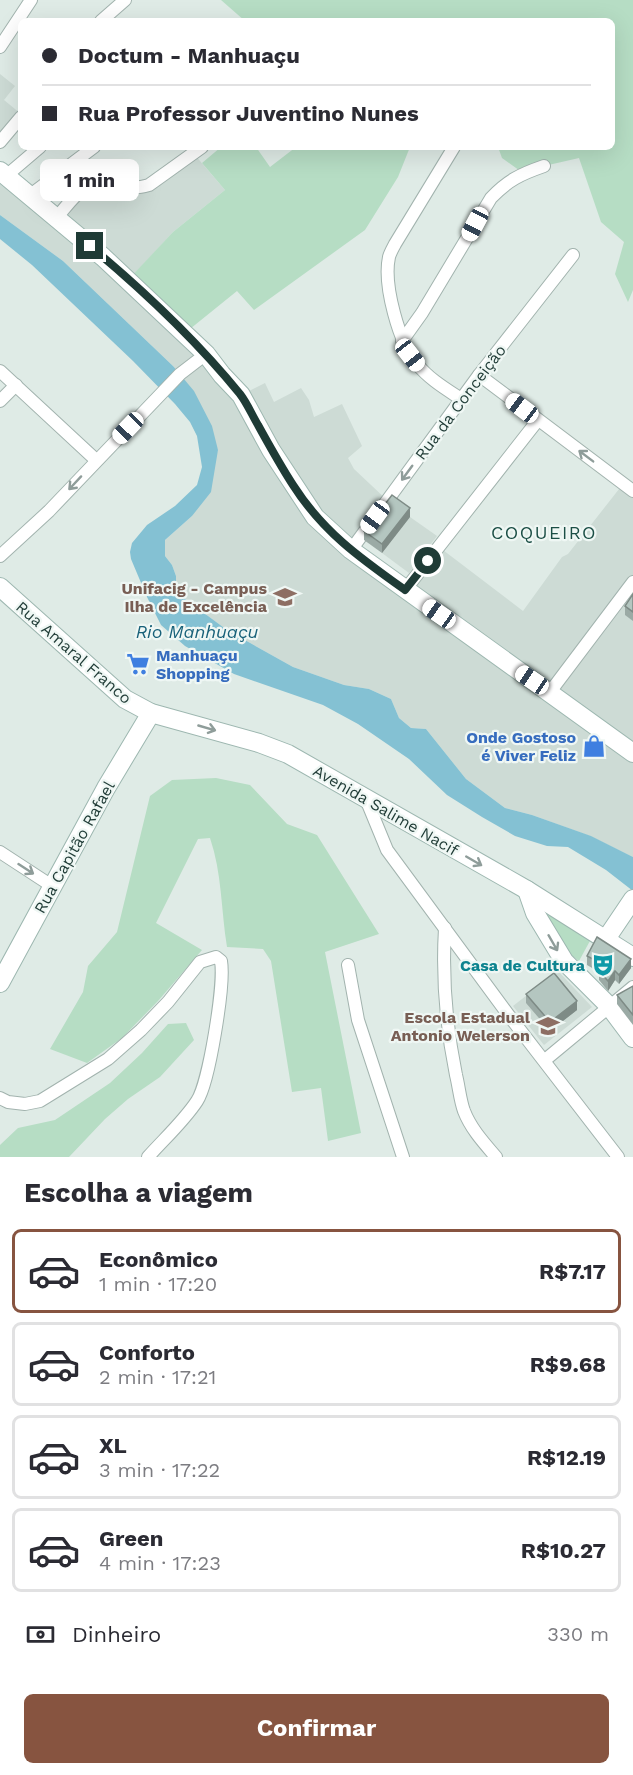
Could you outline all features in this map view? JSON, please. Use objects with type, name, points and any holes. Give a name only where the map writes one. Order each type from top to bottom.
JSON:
[{"type":"street","points":[[19,18],[31,0]]},
{"type":"street","points":[[104,18],[125,0]]},
{"type":"street","points":[[0,46],[18,19]]},
{"type":"street","points":[[0,142],[18,121]]},
{"type":"street","points":[[36,150],[2,177],[29,196],[103,257],[206,354],[241,395],[271,450],[315,518],[351,550],[405,590],[633,753]]},
{"type":"street","points":[[29,196],[90,150]]},
{"type":"street","points":[[56,218],[89,184],[98,179],[105,177],[114,179],[129,188],[149,185],[198,150]]},
{"type":"street","points":[[452,150],[389,257],[389,286],[402,341],[410,355],[424,372],[461,399]]},
{"type":"street","points":[[402,341],[422,313],[491,198],[506,183],[523,173],[544,166]]},
{"type":"street","name":"Rua da Conceição","points":[[351,550],[479,375],[573,255]]},
{"type":"street","points":[[0,556],[49,511],[185,370],[206,354]]},
{"type":"street","points":[[0,371],[96,460]]},
{"type":"street","points":[[479,375],[633,491]]},
{"type":"street","points":[[0,401],[16,385]]},
{"type":"street","points":[[405,590],[538,420]]},
{"type":"street","points":[[550,692],[633,582]]},
{"type":"street","name":"Rua Amaral Franco","points":[[0,587],[111,688],[125,699],[151,713]]},
{"type":"street","name":"Avenida Salime Nacif","points":[[151,713],[259,743],[288,754],[527,890],[633,957]]},
{"type":"street","name":"Rua Capitão Rafael","points":[[0,982],[106,789],[151,713]]},
{"type":"street","points":[[366,798],[387,850],[502,1007],[618,1157]]},
{"type":"street","points":[[0,852],[52,886]]},
{"type":"street","points":[[527,890],[536,913],[564,961],[609,1006],[633,1038]]},
{"type":"street","points":[[606,939],[632,900]]},
{"type":"street","points":[[445,928],[444,997],[464,1111],[473,1128],[496,1157]]},
{"type":"street","points":[[0,960],[18,949]]},
{"type":"street","points":[[0,1098],[8,1102],[26,1104],[40,1101],[108,1059],[168,1002],[200,962],[216,957],[221,961],[223,971],[218,1011],[211,1053],[198,1100],[148,1157]]},
{"type":"street","points":[[348,965],[358,1020],[404,1157]]},
{"type":"street","points":[[545,1060],[633,987]]},
{"type":"shaded area","points":[[0,74],[15,86],[4,100],[18,112],[18,118],[0,142]]},
{"type":"shaded area","points":[[194,154],[225,190],[173,232],[129,280],[241,395],[265,383],[274,402],[301,388],[309,400],[314,417],[342,404],[362,446],[348,458],[354,469],[387,500],[351,550],[405,590],[439,547],[523,611],[562,557],[568,554],[623,484],[633,491],[633,857],[590,836],[505,808],[466,779],[426,729],[411,728],[399,718],[391,699],[369,689],[344,685],[293,667],[227,630],[181,596],[172,565],[165,556],[165,540],[192,516],[218,450],[173,366],[63,261],[0,215],[0,171],[56,218],[97,179],[139,188]]},
{"type":"shaded area","points":[[410,517],[437,536],[409,573],[382,553]]},
{"type":"shaded area","name":"Escola Estadual Antonio Welerson","points":[[558,971],[592,1007],[544,1045],[513,1006]]},
{"type":"green space","points":[[221,0],[633,0],[633,290],[628,302],[615,274],[624,242],[601,222],[579,158],[523,173],[502,158],[499,150],[615,150],[615,18],[242,18]]},
{"type":"green space","points":[[217,150],[258,150],[270,167],[292,150],[409,150],[398,177],[365,230],[254,310],[237,291],[185,333],[128,280],[173,232],[225,190],[202,163]]},
{"type":"green space","points":[[216,778],[250,785],[287,824],[317,835],[379,934],[325,952],[361,1133],[328,1141],[321,1088],[292,1092],[271,961],[263,949],[227,947],[219,878],[210,838],[198,839],[156,923],[202,950],[122,1038],[87,1063],[50,1049],[83,992],[88,966],[117,932],[150,796],[172,780]]},
{"type":"green space","points":[[543,910],[591,939],[579,961],[567,952]]},
{"type":"green space","points":[[186,1023],[194,1040],[160,1077],[128,1099],[105,1119],[69,1157],[0,1157],[0,1145],[18,1128],[55,1120],[110,1083],[168,1024]]},
{"type":"water","name":"Rio Manhuaçu","points":[[0,215],[63,261],[173,366],[194,391],[212,426],[218,450],[211,492],[192,516],[165,540],[165,556],[172,565],[181,596],[227,630],[293,667],[344,685],[369,689],[391,699],[399,718],[411,728],[426,729],[466,779],[505,808],[591,836],[633,857],[633,891],[606,870],[568,847],[547,846],[515,836],[482,817],[447,795],[409,759],[358,724],[323,705],[234,674],[185,646],[161,625],[147,597],[130,552],[132,543],[147,525],[175,506],[197,485],[202,467],[197,436],[190,422],[175,404],[133,361],[32,265],[0,239]]},
{"type":"building","points":[[392,495],[410,508],[382,544],[364,531]]},
{"type":"building","points":[[633,594],[633,612],[625,606]]},
{"type":"building","points":[[597,937],[631,959],[619,975],[615,971],[608,981],[599,971],[609,959],[604,956],[600,963],[587,956]]},
{"type":"building","points":[[554,973],[577,1001],[550,1022],[526,994]]},
{"type":"building","points":[[633,986],[633,1015],[617,995]]},
{"type":"place","name":"Unifacig - Campus Ilha de Excelência","points":[[285,597]]},
{"type":"place","name":"Manhuaçu Shopping","points":[[138,664]]},
{"type":"place","name":"Onde Gostoso é Viver Feliz","points":[[594,746]]},
{"type":"place","name":"Casa de Cultura","points":[[603,965]]},
{"type":"place","name":"Escola Estadual Antonio Welerson","points":[[548,1026]]},
{"type":"district","name":"COQUEIRO","points":[[544,533]]},
{"type":"route","points":[[90,246],[206,354],[241,395],[271,450],[315,518],[351,550],[405,590],[428,561]]}]
